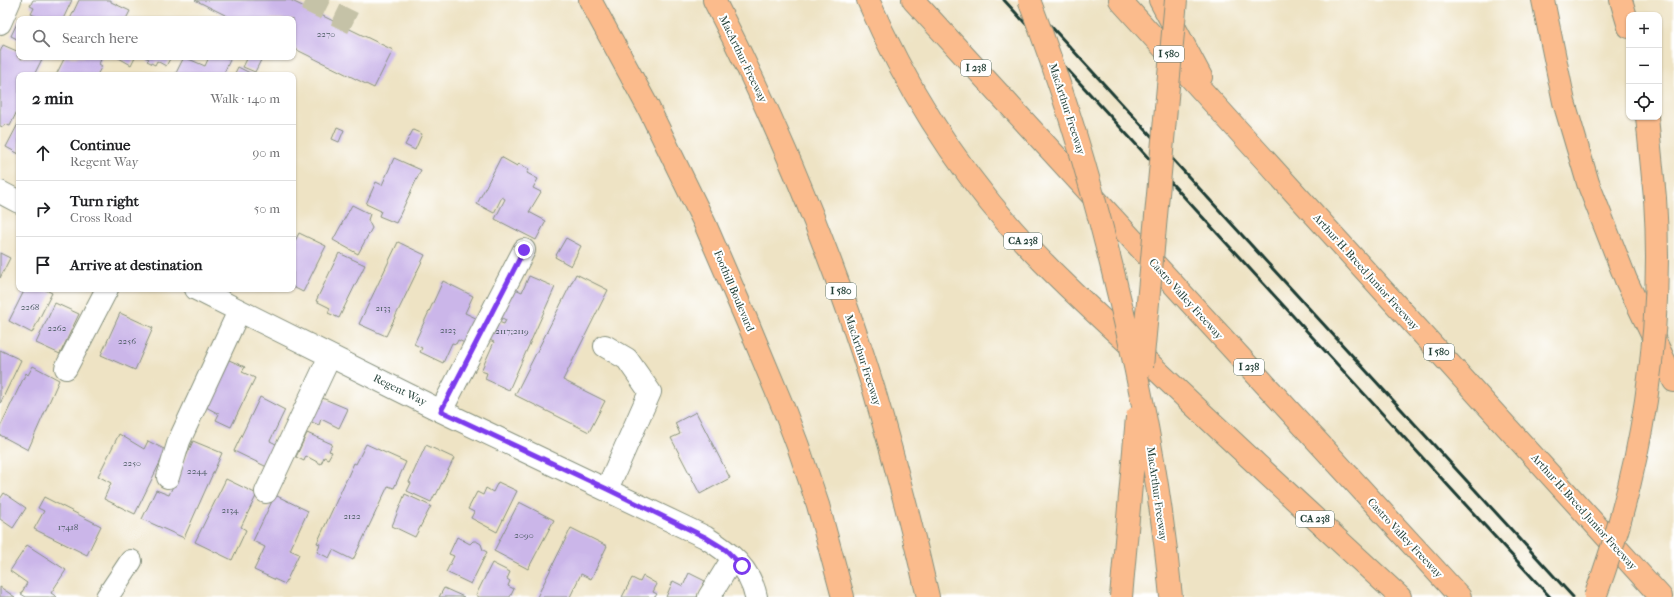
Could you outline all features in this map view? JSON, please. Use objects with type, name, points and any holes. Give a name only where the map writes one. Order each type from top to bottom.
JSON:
[{"type":"main road","name":"Foothill Boulevard","points":[[590,0],[649,109],[702,216],[747,321],[798,446],[818,505],[843,597]]},
{"type":"main road","name":"MacArthur Freeway","points":[[714,0],[749,70],[792,165],[830,263],[862,352],[886,433],[928,597]]},
{"type":"main road","name":"CA 238","points":[[868,0],[900,67],[931,122],[977,187],[1012,229],[1074,292],[1400,597]]},
{"type":"main road","name":"Castro Valley Freeway","points":[[913,0],[1460,597]]},
{"type":"main road","name":"MacArthur Freeway","points":[[1029,0],[1056,74],[1088,176],[1128,331],[1148,435],[1171,597]]},
{"type":"main road","name":"Arthur H. Breed Junior Freeway","points":[[1120,0],[1661,597]]},
{"type":"main road","points":[[1160,0],[1218,108]]},
{"type":"main road","points":[[1120,597],[1176,0]]},
{"type":"main road","points":[[1543,0],[1564,102],[1588,182],[1623,274],[1674,381]]},
{"type":"main road","points":[[1621,0],[1626,17]]},
{"type":"main road","points":[[1595,597],[1624,509],[1637,454],[1646,403],[1652,349],[1656,295],[1657,240],[1655,198],[1647,120]]},
{"type":"street","points":[[0,23],[10,0]]},
{"type":"street","points":[[0,192],[16,200]]},
{"type":"street","points":[[441,411],[524,250]]},
{"type":"street","points":[[66,368],[105,292]]},
{"type":"street","name":"Regent Way","points":[[202,292],[441,411],[705,537],[726,550],[742,566],[754,584],[756,597]]},
{"type":"street","points":[[168,477],[179,441],[239,311]]},
{"type":"street","points":[[604,346],[627,359],[650,392],[607,489]]},
{"type":"street","points":[[266,492],[330,356]]},
{"type":"street","points":[[709,597],[734,558]]},
{"type":"street","points":[[107,597],[131,561]]},
{"type":"building","points":[[33,0],[72,0],[64,16],[35,16],[31,14],[34,8],[30,6]]},
{"type":"building","points":[[79,0],[111,0],[111,2],[130,11],[128,16],[71,16]]},
{"type":"building","points":[[195,0],[290,0],[393,50],[374,88],[296,49],[296,16],[227,16]]},
{"type":"building","points":[[16,25],[16,38],[11,36]]},
{"type":"building","points":[[3,45],[16,51],[16,60],[42,60],[36,72],[16,72],[16,113],[10,126],[5,124],[3,127],[0,126],[0,52]]},
{"type":"building","points":[[64,60],[101,60],[99,64],[102,66],[99,72],[58,72]]},
{"type":"building","points":[[122,60],[134,60],[131,65]]},
{"type":"building","points":[[169,60],[166,66],[157,61],[155,65],[147,61]]},
{"type":"building","points":[[182,60],[191,60],[205,66],[208,60],[230,60],[224,72],[176,72]]},
{"type":"building","points":[[246,60],[261,60],[255,72],[243,67]]},
{"type":"building","points":[[238,67],[248,72],[236,72]]},
{"type":"building","points":[[337,127],[344,130],[339,142],[332,139]]},
{"type":"building","points":[[16,128],[16,152],[6,147]]},
{"type":"building","points":[[413,130],[422,134],[415,150],[405,145]]},
{"type":"building","points":[[501,157],[517,166],[519,164],[529,169],[527,173],[538,179],[533,188],[541,192],[529,212],[546,221],[536,240],[495,219],[505,199],[502,197],[494,213],[477,204]]},
{"type":"building","points":[[394,158],[421,170],[396,223],[379,216],[381,211],[366,204],[376,182],[382,185]]},
{"type":"building","points":[[352,205],[370,214],[368,220],[372,228],[358,254],[333,240]]},
{"type":"building","points":[[299,233],[326,246],[303,292],[296,288],[296,239]]},
{"type":"building","points":[[566,238],[581,246],[571,266],[555,257]]},
{"type":"building","points":[[398,242],[425,255],[386,336],[359,324]]},
{"type":"building","points":[[0,253],[10,258],[0,278]]},
{"type":"building","points":[[339,253],[365,265],[339,318],[328,313],[330,308],[316,301]]},
{"type":"building","points":[[576,274],[608,290],[563,380],[605,401],[589,432],[515,395]]},
{"type":"building","points":[[529,276],[555,287],[509,390],[485,379],[487,373],[481,371],[494,342],[485,338],[493,320],[504,324],[506,320],[500,317],[513,288],[522,292]]},
{"type":"building","points":[[443,281],[473,296],[465,313],[480,320],[469,345],[458,340],[456,344],[452,343],[443,363],[420,352],[422,348],[414,344]]},
{"type":"building","points":[[24,292],[52,293],[32,333],[9,321]]},
{"type":"building","points":[[55,303],[79,314],[60,354],[36,343]]},
{"type":"building","points":[[120,313],[153,328],[135,370],[101,355]]},
{"type":"building","points":[[0,350],[21,360],[0,404]]},
{"type":"building","points":[[229,360],[245,367],[242,372],[255,378],[231,427],[216,420],[219,414],[206,407]]},
{"type":"building","points":[[33,366],[59,380],[28,450],[0,435],[0,427],[26,373],[28,375]]},
{"type":"building","points":[[260,397],[285,410],[270,441],[280,446],[269,468],[234,451]]},
{"type":"building","points":[[320,397],[348,409],[339,428],[321,419],[319,425],[309,421]]},
{"type":"building","points":[[696,412],[730,478],[700,494],[671,438],[680,434],[675,423]]},
{"type":"building","points":[[307,433],[332,444],[329,451],[332,452],[328,459],[324,457],[321,464],[306,456],[304,461],[296,457]]},
{"type":"building","points":[[119,434],[144,449],[148,441],[166,450],[135,514],[104,499],[111,483],[98,476]]},
{"type":"building","points":[[193,441],[222,453],[184,538],[142,519],[156,490],[169,495]]},
{"type":"building","points":[[366,444],[406,462],[394,488],[388,486],[353,560],[333,550],[329,558],[317,552],[320,544],[317,543],[354,463],[356,464]]},
{"type":"building","points":[[426,445],[454,458],[431,502],[407,491],[411,483],[409,482]]},
{"type":"building","points":[[226,479],[257,494],[241,527],[246,530],[232,560],[195,542]]},
{"type":"building","points":[[498,482],[517,491],[497,532],[471,518],[474,512],[468,509],[477,492],[483,495],[486,488],[493,492]]},
{"type":"building","points":[[4,493],[26,508],[13,528],[0,519],[0,499]]},
{"type":"building","points":[[405,494],[431,506],[415,537],[392,526]]},
{"type":"building","points":[[275,495],[308,511],[290,550],[299,554],[285,584],[254,570],[265,547],[253,541]]},
{"type":"building","points":[[44,497],[101,526],[87,555],[34,529],[44,511],[38,508]]},
{"type":"building","points":[[519,502],[554,520],[528,569],[494,551]]},
{"type":"building","points":[[571,528],[607,546],[591,579],[581,574],[570,597],[537,597]]},
{"type":"building","points":[[457,537],[470,544],[473,541],[476,541],[481,544],[483,550],[487,552],[471,584],[446,572],[454,556],[449,554]]},
{"type":"building","points":[[27,545],[66,570],[51,593],[57,597],[26,597],[21,594],[27,583],[10,571]]},
{"type":"building","points":[[492,563],[510,572],[507,579],[510,581],[508,586],[514,589],[510,597],[479,597],[476,595]]},
{"type":"building","points":[[689,573],[705,581],[697,597],[666,597],[673,581],[683,586]]},
{"type":"building","points":[[643,576],[657,584],[653,592],[657,594],[655,597],[622,597],[632,578],[640,582]]},
{"type":"building","points":[[0,587],[15,597],[0,597]]},
{"type":"building","points":[[444,588],[464,597],[439,597]]},
{"type":"tunnel","points":[[306,0],[353,23]]},
{"type":"railway","points":[[1004,0],[1550,597]]},
{"type":"railway","points":[[1027,0],[1573,597]]},
{"type":"route","points":[[524,250],[441,411],[705,537],[726,550],[742,566]]}]
